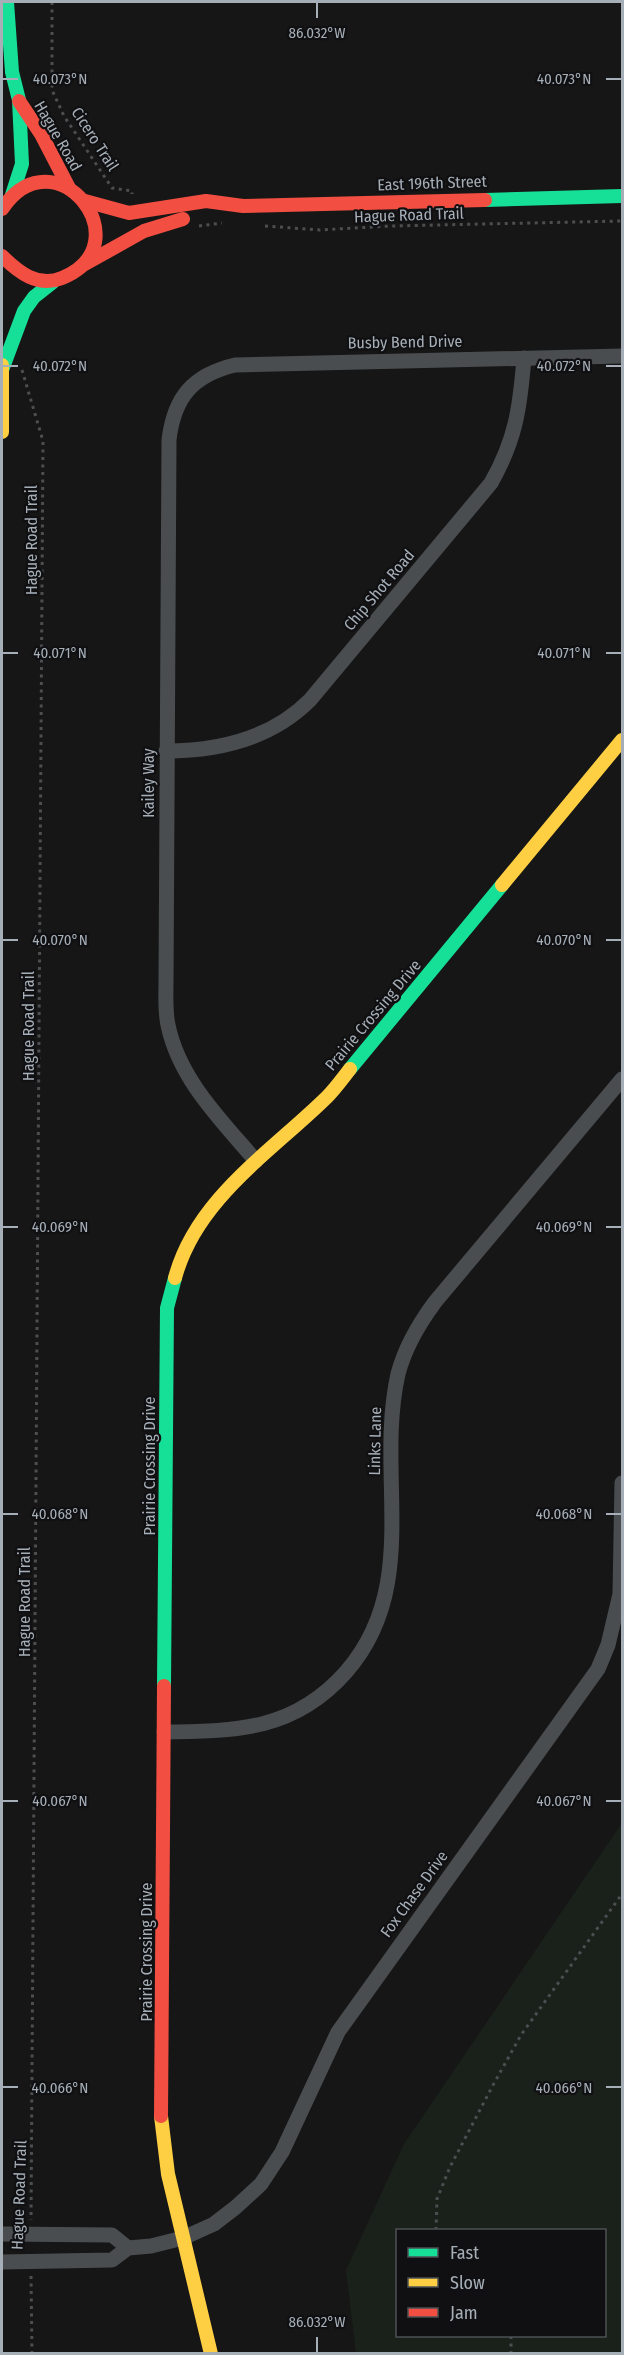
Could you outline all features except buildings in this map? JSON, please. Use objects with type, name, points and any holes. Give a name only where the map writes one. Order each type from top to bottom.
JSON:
[{"type":"street","name":"Hague Road","points":[[6,201],[22,164],[19,100],[12,72],[7,2]]},
{"type":"street","name":"Hague Road","points":[[19,100],[41,134],[69,188]]},
{"type":"street","points":[[6,201],[29,185],[49,182],[69,188],[86,201],[95,220],[96,231],[91,254],[84,265]]},
{"type":"street","name":"East 196th Street","points":[[86,201],[129,213],[149,212],[206,201],[243,206],[622,195]]},
{"type":"street","name":"East 196th Street","points":[[53,282],[64,279],[132,234],[163,222],[243,206]]},
{"type":"street","points":[[2,256],[18,273],[29,279],[53,282]]},
{"type":"street","points":[[2,370],[24,311],[34,297],[53,282]]},
{"type":"street","name":"Busby Bend Drive","points":[[193,384],[221,368],[235,365],[622,356]]},
{"type":"street","name":"Chip Shot Road","points":[[166,751],[214,748],[256,736],[295,715],[310,700],[491,483],[502,463],[516,425],[524,358]]},
{"type":"street","points":[[2,365],[2,432]]},
{"type":"street","name":"Kailey Way","points":[[193,384],[183,395],[176,409],[169,440],[165,983],[168,1024],[174,1044],[192,1082],[256,1161]]},
{"type":"street","name":"Prairie Crossing Drive","points":[[211,2354],[168,2174],[161,2117],[167,1308],[172,1282],[181,1256],[193,1234],[227,1190],[327,1096],[622,740]]},
{"type":"street","name":"Links Lane","points":[[164,1732],[219,1731],[255,1727],[285,1716],[312,1702],[330,1689],[359,1657],[370,1638],[387,1591],[392,1537],[392,1425],[399,1373],[408,1345],[418,1324],[435,1302],[622,1079]]},
{"type":"street","name":"Fox Chase Drive","points":[[2,2262],[112,2260],[129,2248],[151,2246],[183,2238],[214,2224],[261,2184],[282,2152],[338,2032],[597,1669],[608,1645],[620,1594],[622,1483]]},
{"type":"street","points":[[2,2234],[112,2235],[129,2248]]},
{"type":"path","name":"Cicero Trail","points":[[52,2],[52,90],[64,116],[112,188],[132,191],[130,203]]},
{"type":"path","name":"Hague Road Trail","points":[[260,226],[320,230],[390,226],[622,221]]},
{"type":"path","points":[[191,227],[224,223]]},
{"type":"path","name":"Hague Road Trail","points":[[21,367],[43,441],[33,2218],[28,2225],[28,2234]]},
{"type":"path","points":[[436,2229],[437,2199],[450,2167],[492,2087],[521,2035],[622,1894]]},
{"type":"path","name":"Hague Road Trail","points":[[28,2262],[33,2281],[32,2354]]},
{"type":"path","points":[[511,2337],[511,2354]]},
{"type":"shaded area","points":[[622,1823],[622,2353],[356,2353],[346,2270],[404,2144]]},
{"type":"traffic: fast","points":[[7,2],[12,72],[19,100],[22,164],[12,195]]},
{"type":"traffic: fast","points":[[485,200],[622,196]]},
{"type":"traffic: fast","points":[[2,370],[24,311],[34,297],[53,282]]},
{"type":"traffic: fast","points":[[350,1069],[502,885]]},
{"type":"traffic: fast","points":[[164,1686],[167,1308],[175,1278]]},
{"type":"traffic: slow","points":[[2,365],[2,432]]},
{"type":"traffic: slow","points":[[502,885],[622,740]]},
{"type":"traffic: slow","points":[[175,1278],[185,1250],[200,1224],[218,1201],[238,1178],[327,1097],[350,1069]]},
{"type":"traffic: slow","points":[[161,2116],[168,2174],[211,2354]]},
{"type":"traffic: jam","points":[[19,101],[41,134],[69,188]]},
{"type":"traffic: jam","points":[[2,209],[23,188],[45,182],[66,187],[83,201],[93,220],[95,242],[85,262],[62,278],[53,281],[29,277],[2,256]]},
{"type":"traffic: jam","points":[[85,201],[129,213],[206,201],[243,206],[485,200]]},
{"type":"traffic: jam","points":[[85,264],[144,231],[183,219]]},
{"type":"traffic: jam","points":[[161,2116],[164,1686]]}]
